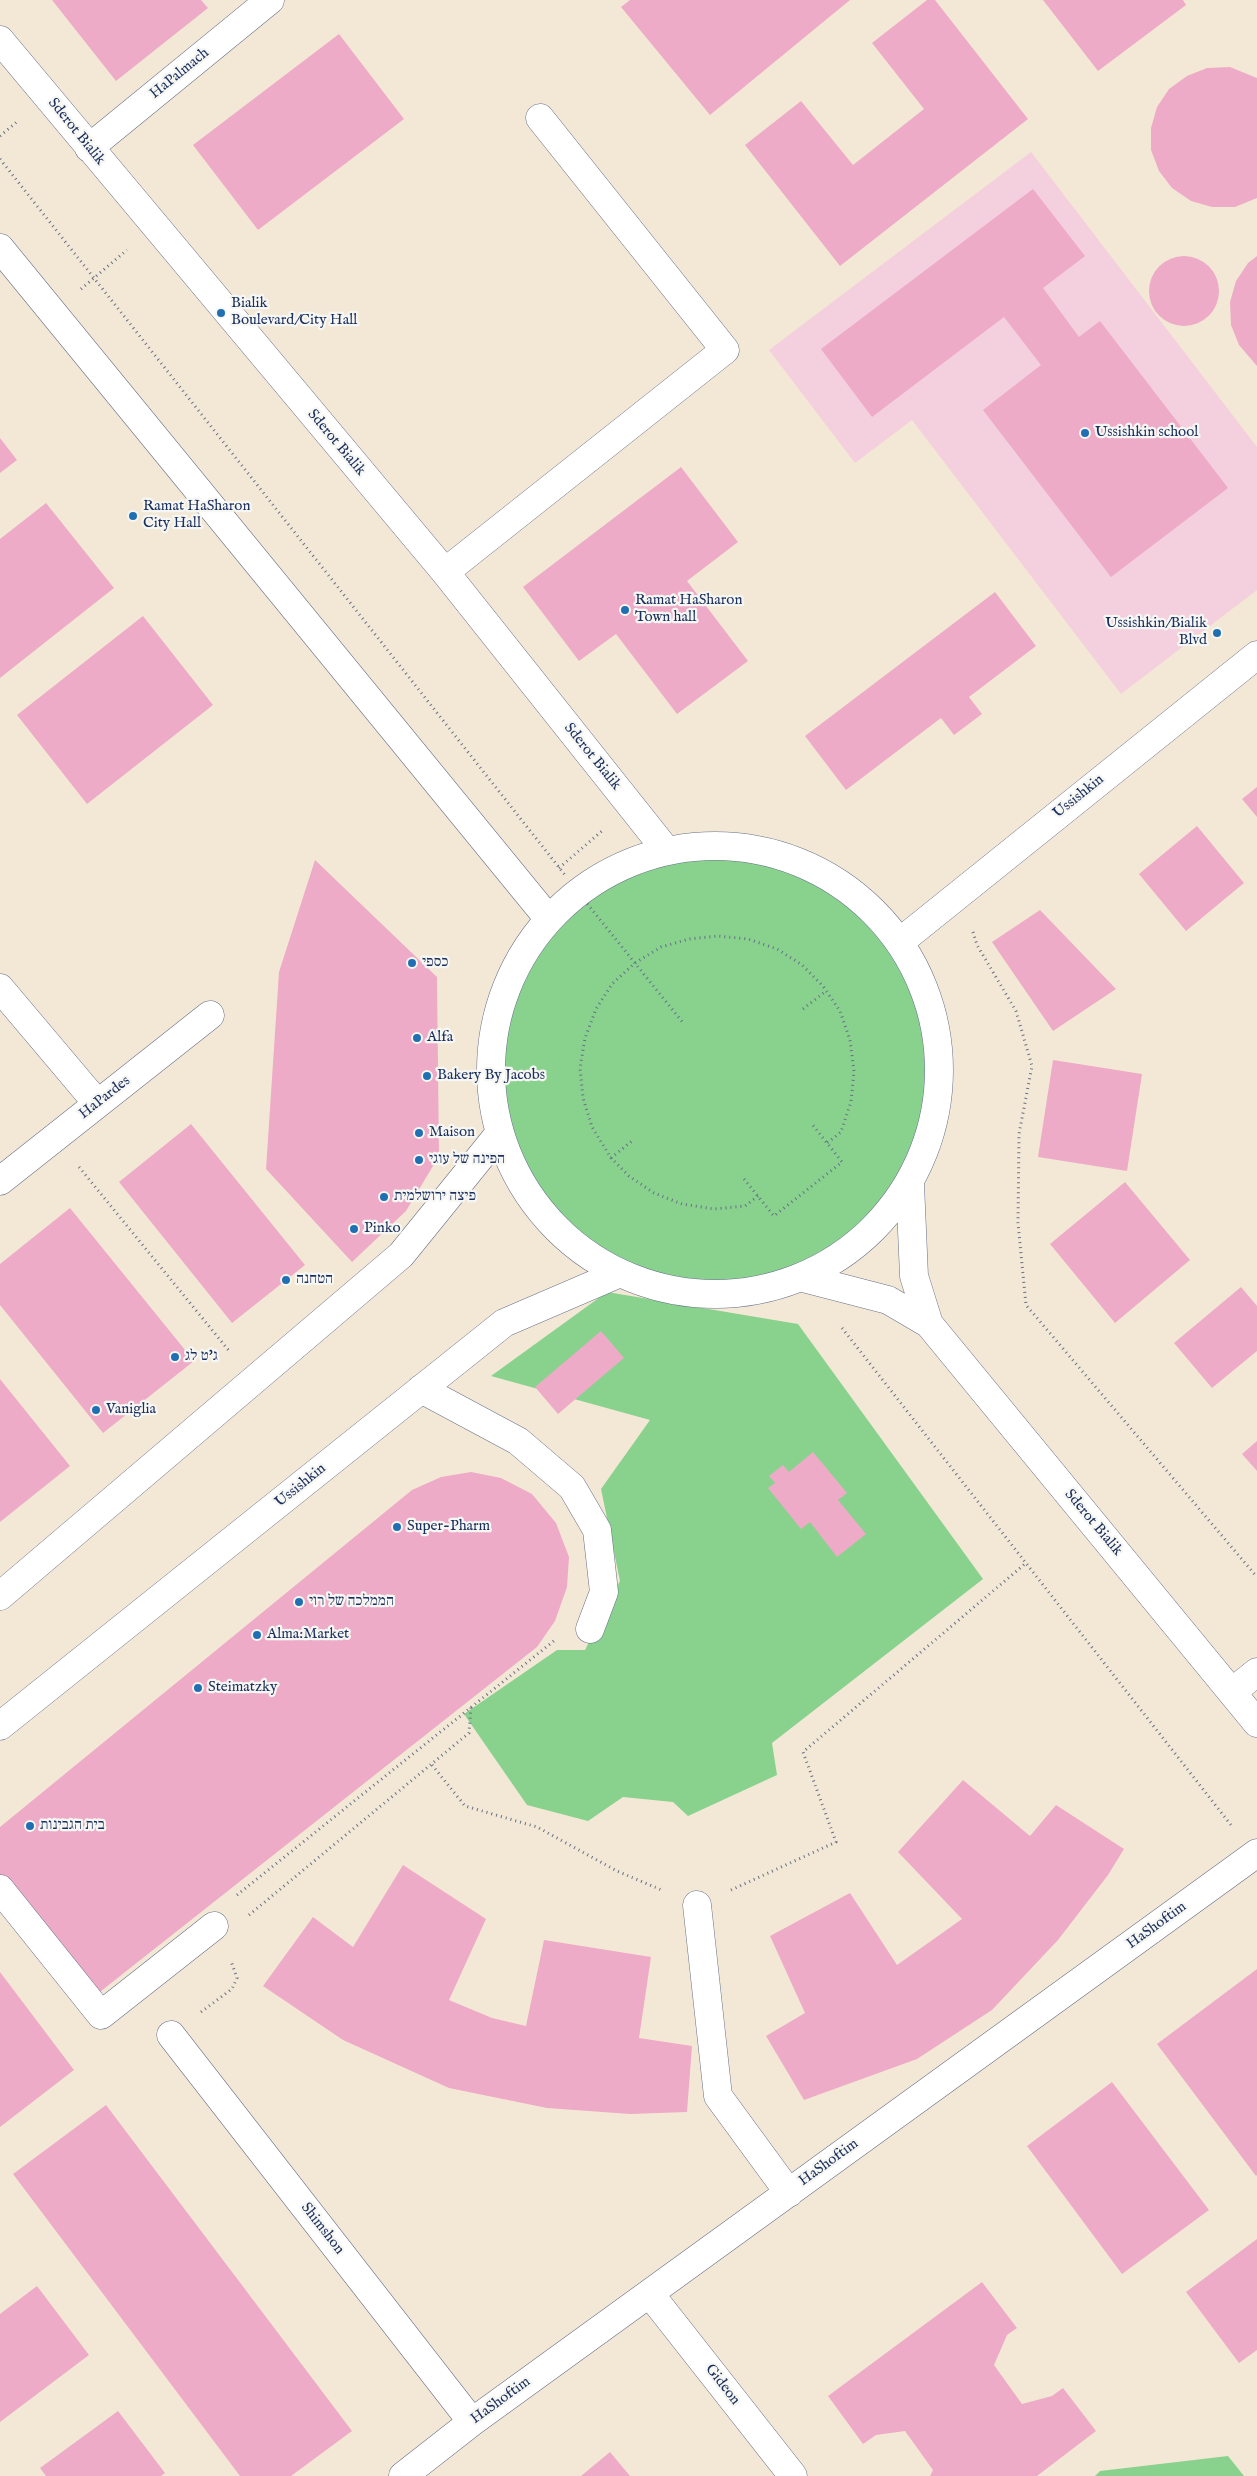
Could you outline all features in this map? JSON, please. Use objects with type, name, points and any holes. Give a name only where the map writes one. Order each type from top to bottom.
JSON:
[{"type":"street","name":"HaPalmach","points":[[89,148],[270,0]]},
{"type":"street","name":"Sderot Bialik","points":[[0,40],[445,572],[666,850]]},
{"type":"street","points":[[445,572],[725,350],[540,118]]},
{"type":"street","points":[[0,248],[548,918]]},
{"type":"street","name":"Ussishkin","points":[[901,941],[1257,655]]},
{"type":"street","points":[[722,845],[778,854],[829,876],[873,910],[901,941],[917,970],[938,1041],[936,1116],[910,1184],[863,1242],[834,1262],[803,1278],[758,1292],[710,1296],[664,1290],[618,1274],[566,1239],[525,1191],[499,1134],[489,1058],[506,983],[548,918],[577,891],[624,864],[666,850],[722,845]]},
{"type":"street","points":[[0,988],[97,1103]]},
{"type":"street","name":"HaPardes","points":[[0,1181],[210,1015]]},
{"type":"street","points":[[0,1596],[401,1255],[499,1134]]},
{"type":"street","name":"Sderot Bialik","points":[[910,1184],[914,1276],[929,1324]]},
{"type":"street","name":"Ussishkin","points":[[0,1726],[504,1323],[618,1274]]},
{"type":"street","name":"Sderot Bialik","points":[[803,1278],[888,1300],[929,1324],[1257,1723]]},
{"type":"street","points":[[422,1389],[518,1441],[572,1487],[597,1530],[604,1592],[590,1629]]},
{"type":"street","points":[[1232,1692],[1257,1672]]},
{"type":"street","name":"HaShoftim","points":[[403,2476],[472,2422],[1256,1854]]},
{"type":"street","points":[[0,1889],[101,2014],[214,1926]]},
{"type":"street","points":[[697,1905],[718,2096],[789,2193]]},
{"type":"street","name":"Shimshon","points":[[171,2035],[472,2422]]},
{"type":"street","name":"Gideon","points":[[650,2294],[794,2476]]},
{"type":"path","points":[[0,159],[684,1024]]},
{"type":"path","points":[[53,313],[155,226]]},
{"type":"path","points":[[528,894],[632,806]]},
{"type":"path","points":[[960,893],[977,945],[1016,1011],[1032,1066],[1019,1134],[1018,1223],[1026,1305],[1257,1577]]},
{"type":"path","points":[[758,1196],[745,1206],[714,1209],[682,1204],[654,1193],[629,1176],[611,1158],[592,1127],[583,1098],[580,1068],[584,1038],[596,1009],[612,984],[635,963],[661,948],[689,938],[718,936],[748,939],[777,949],[802,965],[826,991],[840,1011],[850,1040],[854,1071],[851,1102],[841,1132],[827,1143]]},
{"type":"path","points":[[803,1009],[826,991]]},
{"type":"path","points":[[744,1179],[774,1216],[842,1162],[812,1124]]},
{"type":"path","points":[[55,1138],[254,1380]]},
{"type":"path","points":[[611,1158],[632,1141]]},
{"type":"path","points":[[839,1324],[1256,1854]]},
{"type":"path","points":[[432,1765],[465,1806],[537,1827],[617,1871],[697,1905],[836,1842],[803,1752],[1026,1563]]},
{"type":"path","points":[[234,1898],[563,1633],[590,1629]]},
{"type":"path","points":[[243,1920],[469,1734],[471,1707]]},
{"type":"shaded area","name":"Ussishkin school","points":[[1031,152],[1257,447],[1257,590],[1121,694],[912,420],[855,463],[769,350]]},
{"type":"green space","points":[[715,846],[759,850],[801,863],[821,872],[840,884],[874,911],[901,945],[913,964],[922,984],[935,1026],[939,1070],[935,1114],[922,1156],[913,1176],[901,1195],[874,1229],[840,1256],[821,1268],[801,1277],[759,1290],[715,1294],[671,1290],[629,1277],[609,1268],[590,1256],[556,1229],[529,1195],[517,1176],[508,1156],[495,1114],[491,1070],[495,1026],[508,984],[517,964],[529,945],[556,911],[590,884],[609,872],[629,863],[671,850]]},
{"type":"green space","points":[[607,1292],[798,1324],[983,1579],[772,1743],[777,1775],[688,1816],[673,1802],[623,1797],[588,1821],[527,1805],[464,1714],[557,1650],[585,1650],[620,1581],[601,1489],[650,1420],[491,1376]]},
{"type":"green space","points":[[1228,2456],[1244,2476],[1095,2476],[1100,2471]]},
{"type":"building","points":[[52,0],[201,0],[208,8],[116,81]]},
{"type":"building","points":[[630,0],[850,0],[710,115],[621,7]]},
{"type":"building","points":[[927,0],[935,0],[1028,119],[840,266],[745,145],[801,101],[853,165],[924,109],[872,43]]},
{"type":"building","points":[[1043,0],[1183,0],[1186,5],[1098,71]]},
{"type":"building","points":[[339,34],[404,119],[258,230],[193,145]]},
{"type":"building","points":[[1230,67],[1257,78],[1257,198],[1235,207],[1212,207],[1191,201],[1172,188],[1159,171],[1151,150],[1151,128],[1157,107],[1169,89],[1187,76],[1207,68]]},
{"type":"building","points":[[1033,189],[1085,256],[1043,288],[1079,337],[1100,321],[1228,488],[1111,577],[983,410],[1041,365],[1004,317],[872,417],[821,349]]},
{"type":"building","points":[[1177,256],[1191,256],[1204,262],[1213,271],[1219,284],[1217,304],[1209,316],[1191,326],[1177,326],[1164,320],[1155,311],[1149,298],[1149,284],[1155,271],[1164,262]]},
{"type":"building","points":[[1257,256],[1257,366],[1239,345],[1231,325],[1230,302],[1236,281],[1248,263]]},
{"type":"building","points":[[0,438],[17,460],[0,473]]},
{"type":"building","name":"Ramat HaSharon Town hall","points":[[681,467],[738,542],[687,581],[748,661],[677,714],[616,634],[579,661],[523,587]]},
{"type":"building","points":[[46,503],[114,588],[0,678],[0,539]]},
{"type":"building","points":[[995,592],[1036,646],[969,697],[982,714],[954,735],[941,718],[846,790],[805,736]]},
{"type":"building","points":[[143,616],[213,705],[87,804],[17,715]]},
{"type":"building","points":[[1257,787],[1257,817],[1242,799]]},
{"type":"building","points":[[1197,826],[1244,883],[1186,931],[1139,874]]},
{"type":"building","points":[[315,860],[437,977],[439,1156],[406,1211],[352,1262],[266,1169],[279,972]]},
{"type":"building","points":[[1040,910],[1116,989],[1053,1031],[992,942]]},
{"type":"building","points":[[1053,1060],[1142,1074],[1127,1171],[1038,1157]]},
{"type":"building","points":[[191,1124],[305,1265],[232,1323],[119,1182]]},
{"type":"building","points":[[1125,1182],[1190,1260],[1115,1323],[1050,1244]]},
{"type":"building","points":[[70,1208],[194,1361],[103,1433],[0,1305],[0,1264]]},
{"type":"building","points":[[1241,1287],[1257,1306],[1257,1351],[1212,1388],[1174,1343]]},
{"type":"building","points":[[601,1331],[624,1358],[558,1414],[535,1387]]},
{"type":"building","points":[[0,1379],[70,1466],[0,1522]]},
{"type":"building","points":[[1257,1441],[1257,1471],[1242,1454]]},
{"type":"building","points":[[813,1452],[847,1493],[838,1500],[866,1534],[837,1557],[810,1522],[801,1529],[768,1488],[775,1483],[769,1476],[783,1465],[789,1472]]},
{"type":"building","points":[[471,1472],[501,1478],[532,1494],[556,1523],[569,1557],[567,1587],[555,1621],[537,1647],[96,1995],[0,1879],[0,1827],[412,1490],[441,1477]]},
{"type":"building","points":[[963,1780],[1030,1836],[1056,1805],[1124,1849],[1108,1875],[1058,1940],[992,2010],[917,2059],[804,2100],[766,2036],[805,2013],[770,1936],[850,1893],[897,1965],[962,1919],[898,1852]]},
{"type":"building","points":[[403,1865],[486,1919],[449,2000],[492,2018],[526,2026],[544,1940],[651,1957],[639,2038],[692,2046],[687,2112],[630,2114],[547,2108],[449,2088],[343,2040],[263,1986],[313,1917],[353,1947]]},
{"type":"building","points":[[1257,1969],[1257,2175],[1256,2176],[1157,2044]]},
{"type":"building","points":[[0,1972],[74,2070],[0,2127]]},
{"type":"building","points":[[1112,2082],[1209,2210],[1122,2274],[1027,2146]]},
{"type":"building","points":[[106,2105],[352,2431],[291,2476],[240,2476],[13,2174]]},
{"type":"building","points":[[1257,2239],[1257,2350],[1239,2363],[1186,2292]]},
{"type":"building","points":[[982,2282],[1017,2328],[1007,2335],[994,2365],[1022,2404],[1052,2396],[1063,2388],[1096,2431],[1037,2476],[930,2476],[933,2470],[905,2431],[876,2435],[863,2444],[828,2396]]},
{"type":"building","points":[[37,2286],[89,2355],[0,2422],[0,2314]]},
{"type":"building","points":[[118,2411],[165,2473],[161,2476],[46,2476],[40,2468]]},
{"type":"building","points":[[610,2452],[630,2476],[581,2476]]},
{"type":"place","name":"Bialik Boulevard/City Hall","points":[[221,313]]},
{"type":"place","name":"Ussishkin school","points":[[1085,433]]},
{"type":"place","name":"Ramat HaSharon City Hall","points":[[133,516]]},
{"type":"place","name":"Ramat HaSharon Town hall","points":[[625,610]]},
{"type":"place","name":"Ussishkin/Bialik Blvd","points":[[1217,633]]},
{"type":"place","name":"כספי","points":[[412,963]]},
{"type":"place","name":"Alfa","points":[[417,1038]]},
{"type":"place","name":"Bakery By Jacobs","points":[[427,1076]]},
{"type":"place","name":"Maison","points":[[419,1133]]},
{"type":"place","name":"הפינה של עוגי","points":[[419,1160]]},
{"type":"place","name":"פיצה ירושלמית","points":[[384,1197]]},
{"type":"place","name":"Pinko","points":[[354,1229]]},
{"type":"place","name":"הטחנה","points":[[286,1280]]},
{"type":"place","name":"ג'ט לג","points":[[175,1357]]},
{"type":"place","name":"Vaniglia","points":[[96,1410]]},
{"type":"place","name":"Super-Pharm","points":[[397,1527]]},
{"type":"place","name":"הממלכה של רוי","points":[[299,1602]]},
{"type":"place","name":"Alma:Market","points":[[257,1635]]},
{"type":"place","name":"Steimatzky","points":[[198,1688]]},
{"type":"place","name":"בית הגבינות","points":[[30,1826]]}]
